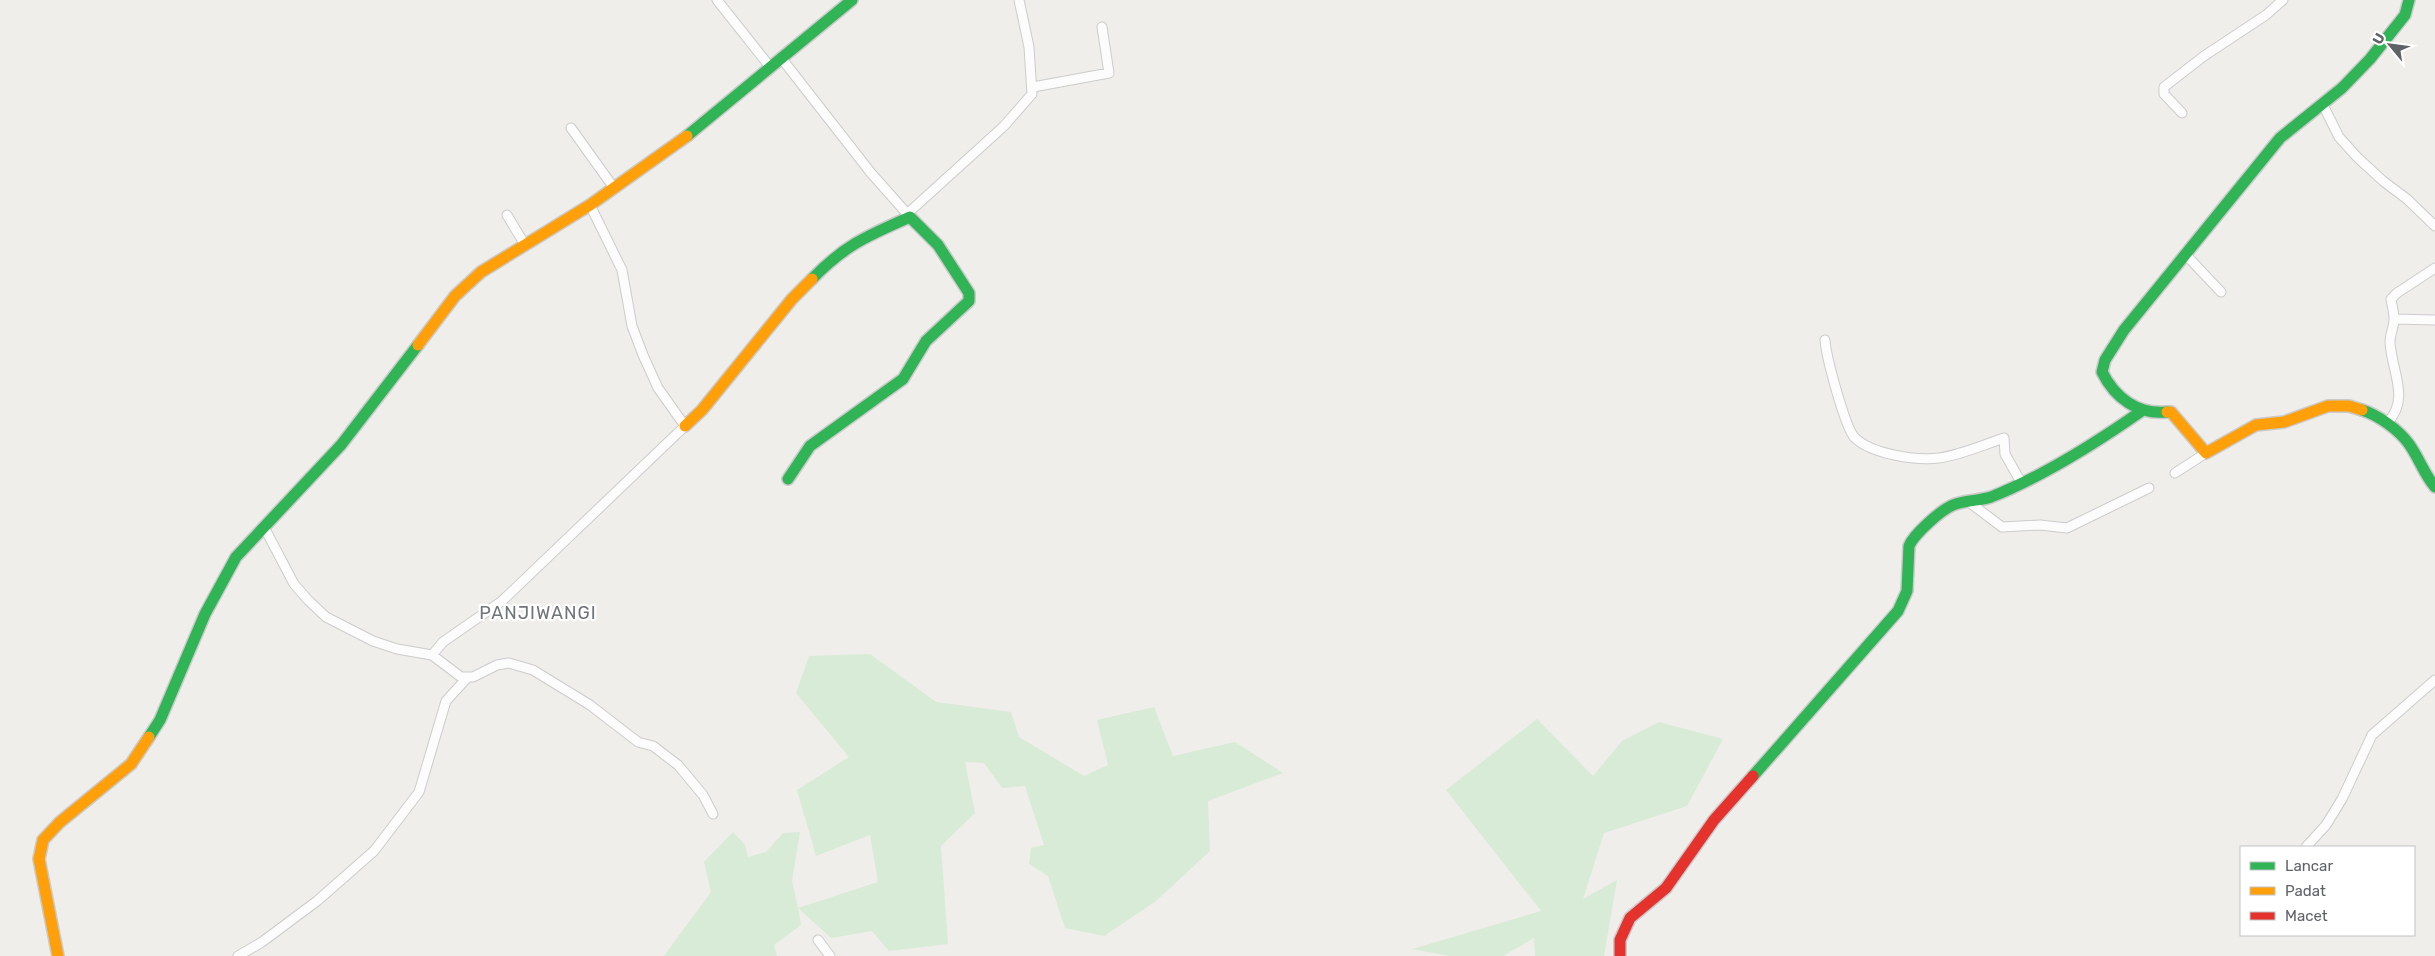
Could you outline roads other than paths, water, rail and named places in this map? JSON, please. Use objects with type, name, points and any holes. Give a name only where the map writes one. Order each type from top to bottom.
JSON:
[{"type":"street","points":[[717,0],[771,68]]},
{"type":"street","points":[[58,956],[39,859],[43,840],[60,822],[130,764],[160,720],[205,614],[234,560],[340,445],[458,293],[481,272],[590,205],[702,125],[852,0]]},
{"type":"street","points":[[432,655],[443,642],[502,601],[702,410],[792,299],[832,258],[860,239],[909,215],[1004,126],[1020,105],[1029,99],[1033,87],[1028,47],[1018,0]]},
{"type":"street","points":[[2182,113],[2164,94],[2164,87],[2204,56],[2266,15],[2283,0]]},
{"type":"street","points":[[2206,453],[2170,412],[2154,413],[2142,410],[2119,396],[2107,382],[2102,367],[2124,330],[2280,138],[2342,88],[2388,38],[2405,15],[2409,0]]},
{"type":"street","points":[[1033,87],[1109,72],[1102,26]]},
{"type":"street","points":[[782,60],[871,173],[938,245],[968,293],[969,301],[926,341],[903,380],[810,446],[788,479]]},
{"type":"street","points":[[2323,105],[2339,137],[2351,150],[2382,181],[2407,199],[2435,226]]},
{"type":"street","points":[[571,128],[614,188]]},
{"type":"street","points":[[590,205],[622,270],[632,326],[643,355],[658,388],[685,426]]},
{"type":"street","points":[[507,215],[525,245]]},
{"type":"street","points":[[2186,255],[2221,292]]},
{"type":"street","points":[[2387,423],[2396,413],[2399,399],[2398,376],[2390,343],[2394,319],[2391,299],[2435,268]]},
{"type":"street","points":[[2394,319],[2435,320]]},
{"type":"street","points":[[1825,340],[1826,357],[1854,437],[1866,445],[1893,456],[1938,458],[2004,438],[2005,454],[2022,484]]},
{"type":"street","points":[[2174,474],[2206,453],[2256,425],[2284,422],[2328,406],[2344,406],[2363,410],[2387,423],[2403,436],[2418,466],[2435,487]]},
{"type":"street","points":[[1620,956],[1620,940],[1630,918],[1666,888],[1714,820],[1898,611],[1907,591],[1907,554],[1911,541],[1946,508],[2004,493],[2022,484],[2113,431],[2142,410]]},
{"type":"street","points":[[1969,502],[2002,527],[2040,525],[2067,528],[2149,488]]},
{"type":"street","points":[[264,527],[294,584],[326,617],[373,641],[397,649],[432,655],[454,672],[467,678]]},
{"type":"street","points":[[238,956],[262,942],[317,901],[374,851],[419,792],[446,701],[467,678],[509,663],[521,665],[539,674],[590,705],[638,742],[653,746],[678,765],[704,795],[713,814]]},
{"type":"street","points":[[2307,846],[2326,825],[2342,799],[2372,735],[2435,680]]},
{"type":"street","points":[[818,940],[830,956]]},
{"type":"district","name":"PANJIWANGI","points":[[538,613]]}]
